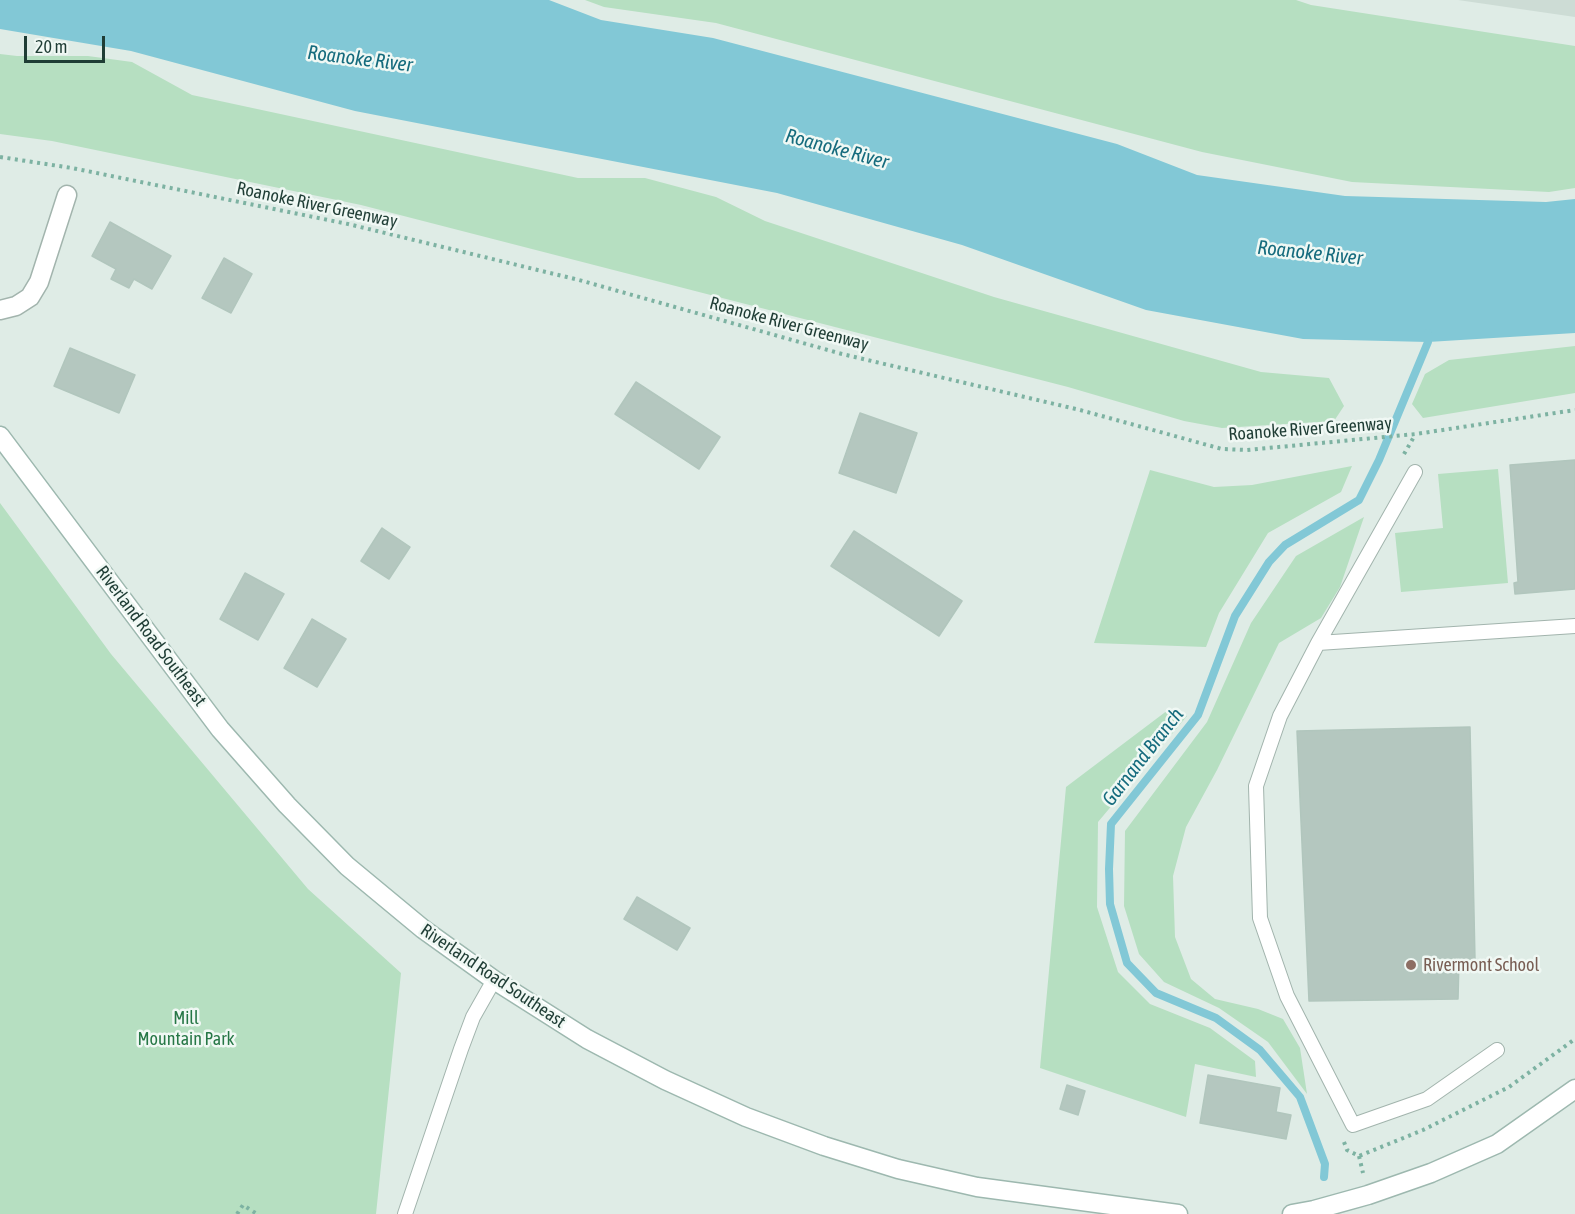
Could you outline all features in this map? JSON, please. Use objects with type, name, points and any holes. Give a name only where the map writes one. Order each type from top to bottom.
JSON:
[{"type":"main road","points":[[0,310],[16,306],[30,297],[39,282],[67,195]]},
{"type":"main road","name":"Riverland Road Southeast","points":[[0,436],[220,729],[286,806],[364,880],[423,929],[494,980],[587,1039],[665,1080],[746,1117],[824,1146],[898,1169],[977,1187],[1178,1214]]},
{"type":"main road","points":[[1292,1214],[1368,1195],[1431,1173],[1497,1144],[1575,1089]]},
{"type":"lane","points":[[1415,472],[1318,643],[1280,716],[1256,786],[1260,918],[1287,996],[1353,1125],[1427,1099],[1497,1050]]},
{"type":"lane","points":[[1318,643],[1575,626]]},
{"type":"lane","points":[[405,1214],[473,1017],[494,980]]},
{"type":"path","name":"Roanoke River Greenway","points":[[0,158],[72,168],[348,224],[579,280],[842,354],[1080,410],[1222,449],[1247,450],[1416,434],[1575,410]]},
{"type":"path","points":[[1359,1156],[1423,1130],[1509,1087],[1575,1039]]},
{"type":"path","points":[[237,1214],[243,1204],[257,1214]]},
{"type":"shaded area","points":[[1458,0],[1575,0],[1575,17]]},
{"type":"green space","points":[[585,0],[1296,0],[1311,5],[1575,46],[1575,188],[1549,192],[1352,182],[1202,152],[716,23],[604,7]]},
{"type":"green space","points":[[0,54],[88,56],[132,62],[192,95],[578,178],[645,178],[716,197],[765,221],[994,297],[1261,372],[1329,378],[1344,406],[1334,421],[1222,428],[1184,421],[1068,387],[361,205],[52,141],[0,134]]},
{"type":"green space","points":[[1575,346],[1575,393],[1423,418],[1412,404],[1425,374],[1449,360]]},
{"type":"green space","points":[[1352,466],[1341,492],[1268,533],[1219,613],[1206,647],[1094,643],[1150,470],[1214,487],[1252,485]]},
{"type":"green space","points":[[1498,469],[1508,583],[1401,592],[1395,533],[1443,528],[1438,474]]},
{"type":"green space","name":"Mill Mountain Park","points":[[0,503],[111,654],[308,889],[401,973],[376,1214],[0,1214]]},
{"type":"green space","points":[[1364,517],[1340,587],[1321,618],[1279,643],[1217,770],[1186,827],[1173,876],[1175,937],[1191,979],[1215,999],[1258,1009],[1283,1019],[1300,1048],[1307,1094],[1268,1042],[1219,1008],[1164,982],[1139,954],[1124,906],[1125,831],[1207,722],[1251,623],[1296,556]]},
{"type":"green space","points":[[1168,710],[1187,716],[1098,822],[1097,907],[1118,972],[1150,1004],[1210,1028],[1255,1061],[1256,1077],[1195,1064],[1186,1117],[1040,1068],[1066,787]]},
{"type":"water","name":"Roanoke River","points":[[0,0],[549,0],[601,20],[713,38],[1117,144],[1197,175],[1345,196],[1546,202],[1575,199],[1575,333],[1428,342],[1303,339],[1146,310],[962,245],[777,193],[355,111],[131,51],[0,29]]},
{"type":"building","points":[[110,222],[171,256],[152,289],[134,279],[129,288],[111,279],[116,269],[92,256]]},
{"type":"building","points":[[224,258],[252,274],[231,313],[202,298]]},
{"type":"building","points":[[70,348],[135,375],[119,413],[54,386]]},
{"type":"building","points":[[636,382],[720,437],[699,469],[615,414]]},
{"type":"building","points":[[860,413],[917,433],[896,493],[839,473]]},
{"type":"building","points":[[1575,460],[1575,589],[1515,594],[1514,583],[1518,582],[1510,465]]},
{"type":"building","points":[[382,528],[410,547],[389,579],[361,561]]},
{"type":"building","points":[[854,531],[962,601],[939,636],[831,566]]},
{"type":"building","points":[[245,573],[284,594],[258,640],[220,619]]},
{"type":"building","points":[[312,619],[346,639],[317,687],[284,668]]},
{"type":"building","points":[[1470,727],[1475,960],[1459,960],[1458,999],[1309,1001],[1297,731]]},
{"type":"building","points":[[637,897],[690,928],[677,950],[624,919]]},
{"type":"building","points":[[1208,1075],[1280,1088],[1276,1112],[1291,1115],[1286,1139],[1200,1123]]},
{"type":"building","points":[[1067,1085],[1085,1091],[1078,1115],[1060,1109]]},
{"type":"waterway","name":"Garnand Branch","points":[[1324,1177],[1325,1164],[1300,1097],[1260,1050],[1216,1018],[1156,993],[1127,963],[1110,904],[1111,824],[1198,715],[1235,616],[1269,562],[1285,545],[1359,500],[1379,460],[1428,342],[1428,333]]},
{"type":"place","name":"Rivermont School","points":[[1411,965]]}]
